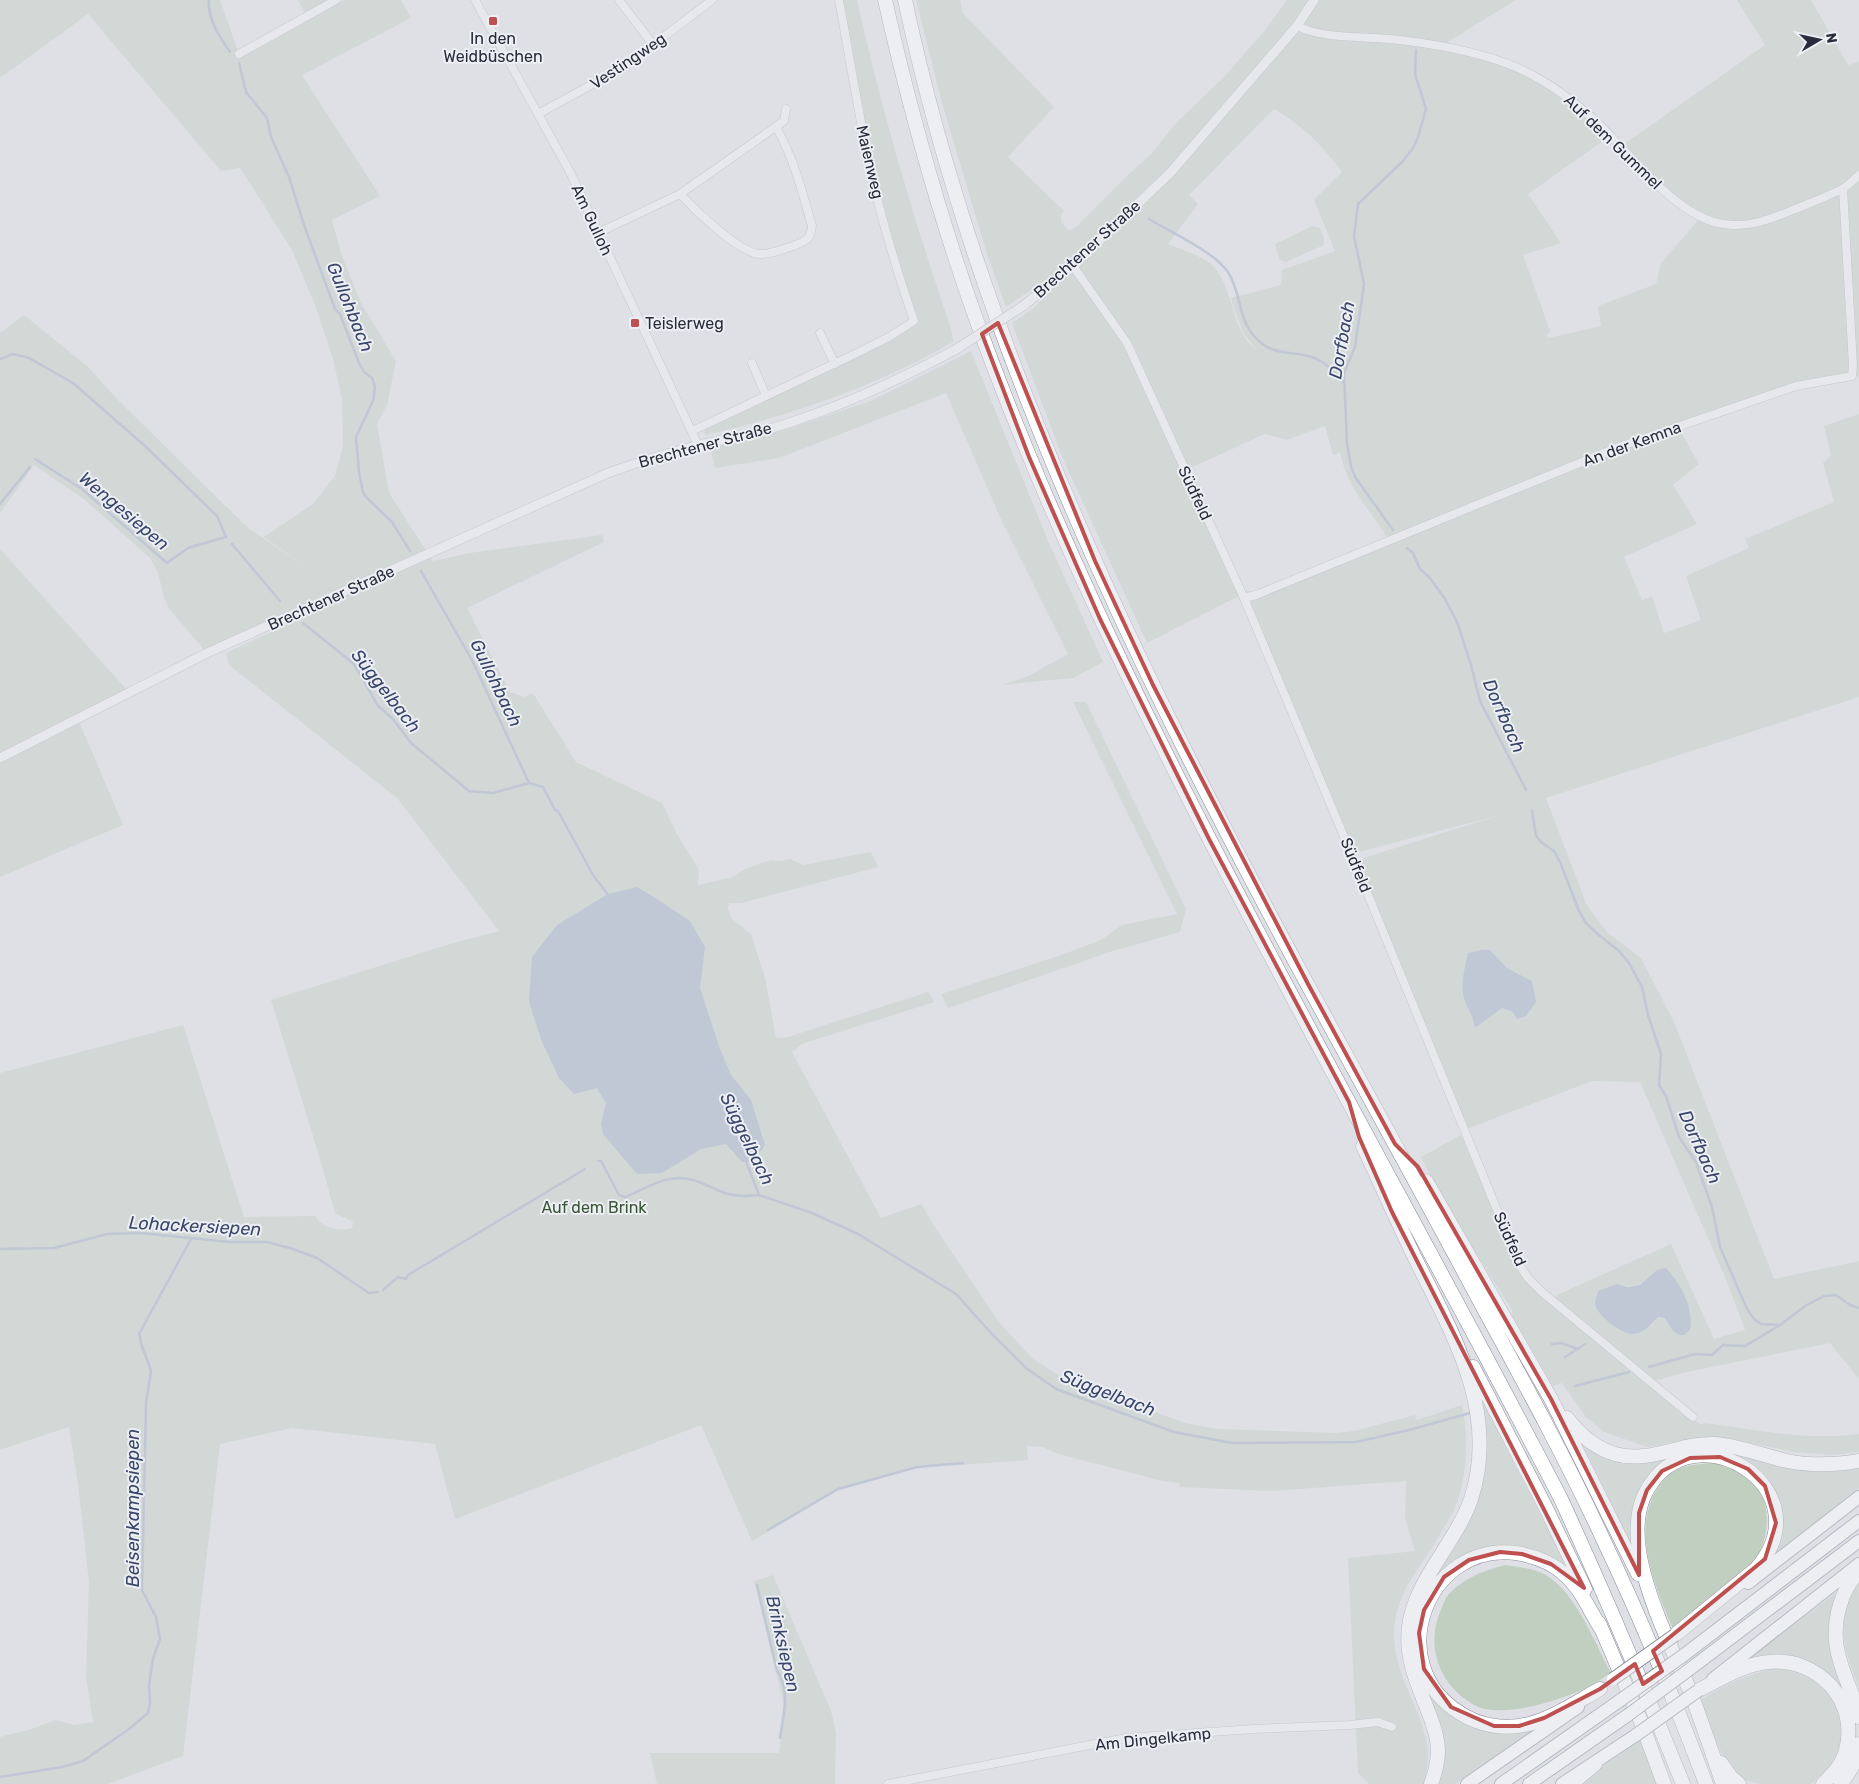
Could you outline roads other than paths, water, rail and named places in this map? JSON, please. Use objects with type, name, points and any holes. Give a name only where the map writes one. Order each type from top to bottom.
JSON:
[{"type":"highway","points":[[885,0],[916,129],[954,254],[992,363],[1033,466],[1096,610],[1145,714],[1236,889],[1560,1497],[1624,1637],[1683,1784]]},
{"type":"highway","points":[[905,0],[928,98],[963,216],[993,307],[1032,411],[1095,561],[1153,685],[1224,825],[1532,1397],[1601,1534],[1654,1652],[1706,1784]]},
{"type":"highway","points":[[1349,1102],[1359,1137],[1392,1212],[1455,1340],[1469,1374],[1477,1407],[1479,1442],[1476,1479],[1471,1498],[1457,1529],[1416,1599],[1408,1628],[1409,1659],[1435,1732],[1438,1749],[1437,1766],[1432,1784]]},
{"type":"highway","points":[[1395,1144],[1418,1167],[1551,1399],[1655,1608],[1702,1721],[1723,1784]]},
{"type":"highway","points":[[1455,1340],[1465,1352],[1580,1578],[1640,1719],[1664,1784]]},
{"type":"highway","points":[[1551,1399],[1584,1437],[1615,1454],[1640,1456],[1692,1446],[1717,1444],[1788,1461],[1820,1464],[1859,1461]]},
{"type":"highway","points":[[1655,1608],[1638,1547],[1637,1528],[1639,1513],[1647,1490],[1662,1471],[1690,1458],[1704,1455],[1720,1456],[1748,1469],[1765,1486],[1774,1509],[1776,1523],[1772,1546],[1756,1569],[1675,1635]]},
{"type":"highway","points":[[1467,1784],[1582,1705],[1600,1689],[1726,1600],[1859,1498]]},
{"type":"highway","points":[[1501,1784],[1684,1655],[1859,1521]]},
{"type":"highway","points":[[1529,1784],[1690,1670],[1859,1541]]},
{"type":"highway","points":[[1600,1689],[1530,1724],[1506,1727],[1479,1722],[1451,1708],[1431,1685],[1424,1669],[1419,1633],[1424,1610],[1432,1592],[1444,1577],[1469,1560],[1500,1552],[1538,1558],[1565,1574],[1574,1584],[1602,1630]]},
{"type":"highway","points":[[1562,1784],[1595,1764],[1699,1690],[1859,1564]]},
{"type":"highway","points":[[1859,1572],[1847,1588],[1841,1602],[1836,1619],[1834,1637],[1859,1717]]},
{"type":"highway","points":[[1699,1690],[1736,1671],[1769,1662],[1798,1664],[1820,1674],[1837,1692],[1845,1708],[1849,1735],[1846,1751],[1840,1766],[1823,1784]]},
{"type":"highway","points":[[1702,1721],[1712,1740],[1720,1763],[1739,1784]]},
{"type":"highway","points":[[1841,1784],[1852,1767],[1859,1744]]},
{"type":"highway","points":[[1571,1784],[1595,1764]]},
{"type":"street","points":[[239,54],[336,0]]},
{"type":"street","name":"Am Gulloh","points":[[475,0],[570,172],[698,445]]},
{"type":"street","points":[[619,0],[654,46]]},
{"type":"street","name":"Vestingweg","points":[[538,114],[609,76],[654,46],[712,0]]},
{"type":"street","name":"Maienweg","points":[[839,0],[849,63],[873,179],[902,287],[914,321]]},
{"type":"street","name":"Brechtener Straße","points":[[0,758],[207,654],[608,473],[638,462],[698,445],[765,430],[828,410],[899,380],[956,350],[1023,306],[1073,266],[1171,172],[1297,26],[1314,0]]},
{"type":"street","name":"Auf dem Gummel","points":[[1297,26],[1317,33],[1440,46],[1518,67],[1563,93],[1585,112],[1668,194],[1701,217],[1721,224],[1741,225],[1770,220],[1843,189],[1859,174]]},
{"type":"street","points":[[598,233],[680,194],[776,128],[784,121],[786,109]]},
{"type":"street","points":[[680,194],[698,213],[747,251],[760,254],[784,249],[808,240],[812,234],[812,226],[794,164],[776,128]]},
{"type":"street","name":"An der Kemna","points":[[1244,598],[1256,595],[1616,448],[1796,386],[1852,376],[1843,189]]},
{"type":"street","name":"Südfeld","points":[[1073,266],[1127,343],[1244,598],[1520,1266],[1528,1278],[1543,1293],[1693,1417]]},
{"type":"street","name":"Brechtener Straße","points":[[692,431],[835,364],[888,337],[914,321]]},
{"type":"street","points":[[820,333],[835,364]]},
{"type":"street","name":"Brechtener Straße","points":[[752,363],[766,396]]},
{"type":"street","name":"Am Dingelkamp","points":[[888,1784],[1126,1738],[1378,1722],[1392,1727]]},
{"type":"water","points":[[637,887],[690,921],[705,947],[700,988],[720,1049],[731,1075],[751,1100],[765,1145],[753,1162],[742,1162],[726,1144],[701,1149],[662,1173],[637,1174],[603,1134],[601,1123],[606,1103],[597,1088],[574,1094],[559,1078],[542,1042],[529,1002],[532,957],[557,925],[608,894]]},
{"type":"water","points":[[1490,950],[1507,968],[1532,981],[1536,1002],[1526,1016],[1517,1019],[1513,1012],[1502,1008],[1475,1028],[1464,998],[1463,981],[1468,953]]},
{"type":"water","points":[[1666,1268],[1677,1281],[1688,1305],[1691,1322],[1690,1330],[1684,1335],[1679,1335],[1673,1331],[1664,1318],[1658,1317],[1637,1334],[1628,1333],[1610,1323],[1596,1308],[1595,1301],[1598,1291],[1617,1284],[1628,1287],[1640,1285],[1657,1270]]},
{"type":"waterway","name":"Gullohbach","points":[[209,0],[212,21],[230,52]]},
{"type":"waterway","name":"Dorfbach","points":[[1393,530],[1355,477],[1351,466],[1347,444],[1344,373],[1355,347],[1364,284],[1354,236],[1358,204],[1403,161],[1413,148],[1418,137],[1426,109],[1415,74],[1416,50]]},
{"type":"waterway","name":"Gullohbach","points":[[239,63],[246,92],[267,118],[271,137],[289,177],[304,225],[335,309],[340,314],[359,363],[364,372],[372,378],[375,387],[373,401],[356,437],[363,492],[392,522],[410,551]]},
{"type":"waterway","points":[[1149,219],[1192,243],[1221,264],[1233,281],[1247,326],[1261,343],[1278,351],[1308,356],[1319,360],[1344,383]]},
{"type":"waterway","name":"Süggelbach","points":[[0,359],[13,354],[29,358],[73,383],[145,446],[217,516],[226,537],[188,548],[167,563],[82,489],[35,459]]},
{"type":"waterway","name":"Wengesiepen","points":[[0,504],[30,467]]},
{"type":"waterway","name":"Süggelbach","points":[[232,544],[280,601]]},
{"type":"waterway","name":"Dorfbach","points":[[1407,548],[1413,553],[1420,569],[1430,578],[1445,599],[1457,622],[1480,701],[1526,790]]},
{"type":"waterway","name":"Gullohbach","points":[[421,571],[473,662],[529,783]]},
{"type":"waterway","name":"Süggelbach","points":[[303,623],[354,664],[378,706],[393,719],[411,743],[469,791],[493,793],[529,783],[543,787],[593,875],[609,896]]},
{"type":"waterway","name":"Dorfbach","points":[[1532,811],[1536,836],[1554,851],[1579,911],[1586,923],[1619,951],[1629,963],[1642,987],[1648,1015],[1661,1054],[1659,1085],[1666,1096],[1679,1137],[1696,1162],[1712,1207],[1720,1247],[1747,1309],[1754,1319],[1761,1324],[1780,1325]]},
{"type":"waterway","name":"Süggelbach","points":[[745,1159],[759,1195],[812,1213],[858,1234],[956,1294],[1026,1368],[1056,1389],[1174,1432],[1232,1443],[1356,1442],[1470,1413]]},
{"type":"waterway","name":"Lohackersiepen","points":[[598,1161],[601,1161],[619,1195],[625,1197],[659,1182],[680,1178],[686,1178],[732,1195],[759,1195]]},
{"type":"waterway","name":"Lohackersiepen","points":[[383,1290],[398,1277],[406,1279],[408,1275],[585,1169]]},
{"type":"waterway","name":"Beisenkampsiepen","points":[[0,1249],[54,1248],[107,1234],[140,1233],[230,1242],[267,1242],[317,1258],[369,1293],[378,1292]]},
{"type":"waterway","name":"Beisenkampsiepen","points":[[0,1777],[62,1767],[83,1761],[129,1729],[148,1713],[150,1703],[149,1685],[153,1659],[160,1639],[156,1617],[142,1590],[146,1403],[151,1371],[139,1334],[191,1239]]},
{"type":"waterway","name":"Süggelbach","points":[[1649,1367],[1695,1354],[1712,1355],[1723,1345],[1745,1346],[1780,1325],[1805,1306],[1824,1296],[1836,1295],[1850,1305],[1859,1308]]},
{"type":"waterway","points":[[1552,1344],[1561,1343],[1578,1349]]},
{"type":"waterway","points":[[1565,1357],[1585,1344]]},
{"type":"waterway","name":"Süggelbach","points":[[1575,1386],[1629,1372]]},
{"type":"waterway","name":"Brinksiepen","points":[[768,1530],[838,1489],[917,1467],[963,1463]]},
{"type":"waterway","name":"Brinksiepen","points":[[757,1585],[777,1671],[784,1687],[785,1704],[780,1738]]},
{"type":"place","name":"In den Weidbüschen","points":[[493,21]]},
{"type":"place","name":"Teislerweg","points":[[635,323]]},
{"type":"park label","name":"Auf dem Brink","points":[[594,1207]]}]
